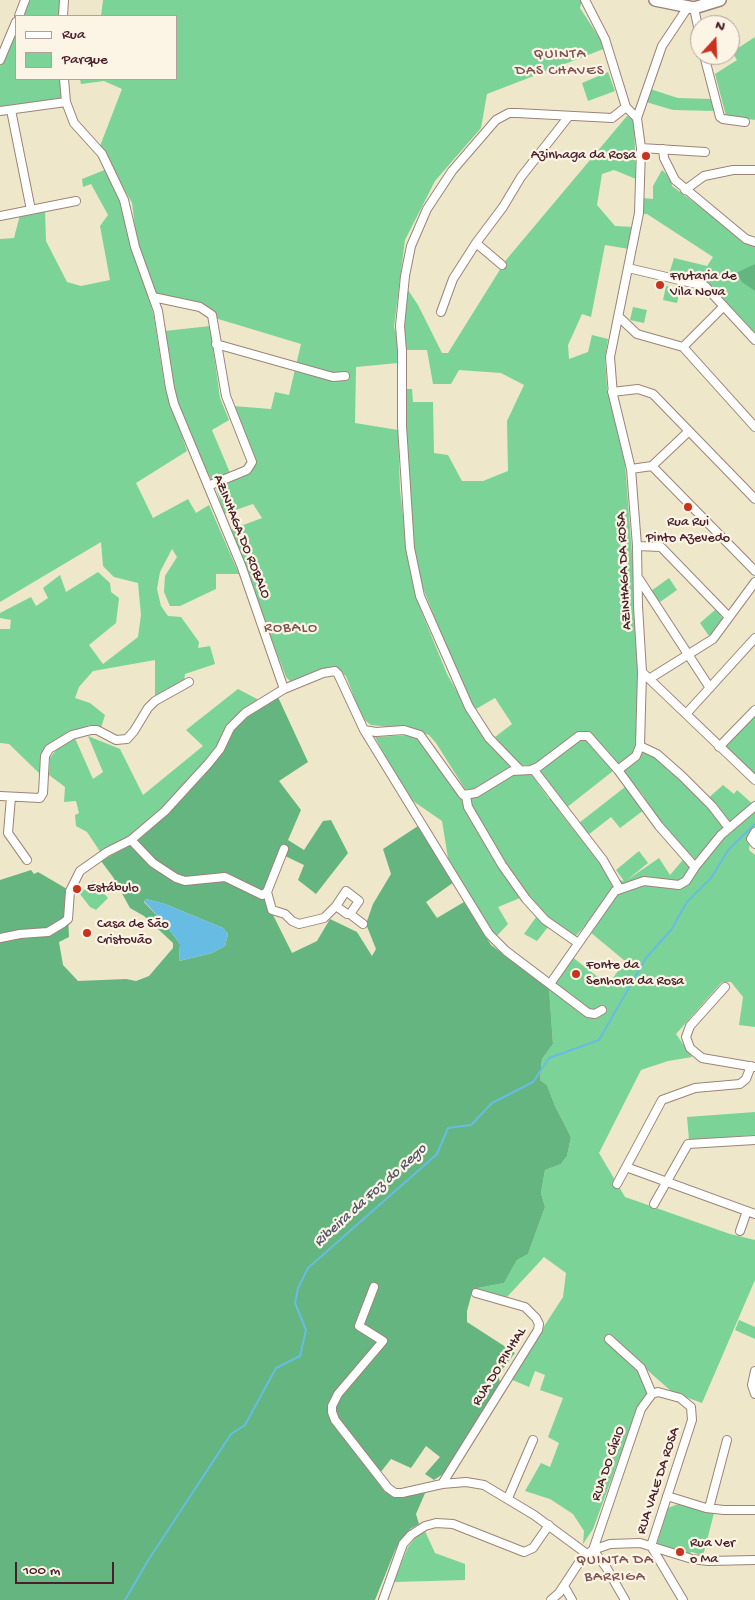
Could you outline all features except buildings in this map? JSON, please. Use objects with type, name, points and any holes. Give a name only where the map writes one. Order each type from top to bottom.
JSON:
[{"type":"main road","points":[[655,0],[691,7],[720,0]]},
{"type":"street","points":[[19,15],[25,0]]},
{"type":"street","points":[[63,15],[64,0]]},
{"type":"street","points":[[586,0],[605,39],[626,107],[637,118]]},
{"type":"street","points":[[691,7],[693,15]]},
{"type":"street","name":"AZINHAGA DA ROSA","points":[[640,746],[642,672],[632,468],[612,392],[610,356],[639,213],[641,148],[637,118],[662,46],[691,7]]},
{"type":"street","points":[[0,60],[15,24]]},
{"type":"street","points":[[707,65],[720,117],[745,122]]},
{"type":"street","name":"AZINHAGA DO ROBALO","points":[[64,80],[66,102],[74,123],[102,154],[124,200],[135,247],[158,312],[174,404],[242,565],[284,689]]},
{"type":"street","points":[[0,111],[66,102]]},
{"type":"street","points":[[520,770],[489,738],[469,707],[420,596],[410,548],[402,426],[400,326],[404,276],[412,246],[427,209],[452,171],[489,127],[509,113],[612,118],[626,107]]},
{"type":"street","points":[[11,110],[31,210]]},
{"type":"street","points":[[550,115],[557,131]]},
{"type":"street","points":[[441,312],[453,279],[476,243],[502,207],[520,177],[569,116]]},
{"type":"street","points":[[641,148],[705,152]]},
{"type":"street","points":[[663,149],[670,171],[686,190],[746,239],[755,242]]},
{"type":"street","points":[[686,190],[704,176],[733,170],[755,170]]},
{"type":"street","points":[[0,216],[76,201]]},
{"type":"street","points":[[476,243],[502,264]]},
{"type":"street","points":[[628,268],[705,286],[755,340]]},
{"type":"street","points":[[153,297],[210,312],[226,396],[252,462],[247,470],[208,486]]},
{"type":"street","points":[[683,347],[724,306]]},
{"type":"street","points":[[619,317],[638,334],[683,347],[755,427]]},
{"type":"street","points":[[216,344],[338,378],[345,376]]},
{"type":"street","points":[[612,392],[638,389],[653,394],[755,499]]},
{"type":"street","points":[[632,468],[652,466],[689,430]]},
{"type":"street","points":[[652,466],[755,571]]},
{"type":"street","points":[[637,546],[661,547],[729,617]]},
{"type":"street","points":[[638,579],[710,688]]},
{"type":"street","points":[[649,679],[713,639],[755,582]]},
{"type":"street","points":[[686,714],[755,638]]},
{"type":"street","points":[[0,938],[48,932],[63,923],[68,919],[70,892],[80,871],[107,852],[131,840],[165,810],[220,749],[230,728],[245,713],[284,689],[323,673],[335,671],[340,677],[364,730],[489,934],[506,951],[588,1013],[595,1014],[602,1010]]},
{"type":"street","points":[[642,672],[755,780]]},
{"type":"street","points":[[0,796],[36,799],[42,796],[45,756],[49,749],[72,736],[91,730],[116,740],[127,739],[148,708],[156,701],[189,682]]},
{"type":"street","points":[[719,746],[755,710]]},
{"type":"street","points":[[364,730],[376,732],[404,730],[420,735],[461,794],[466,796],[476,793],[512,770],[533,770],[583,735],[592,740],[618,770],[659,826],[695,867]]},
{"type":"street","points":[[618,770],[633,760],[640,746],[657,754],[712,806],[729,828]]},
{"type":"street","points":[[533,770],[603,860],[619,888]]},
{"type":"street","points":[[466,796],[468,806],[502,865],[526,899],[545,920],[578,943]]},
{"type":"street","points":[[11,797],[8,833],[26,860]]},
{"type":"street","points":[[550,984],[604,904],[619,888],[644,881],[679,885],[686,881],[695,867],[729,828],[755,806]]},
{"type":"street","points":[[755,832],[752,839],[755,844]]},
{"type":"street","points":[[131,840],[153,863],[176,878],[185,881],[225,877],[258,894],[262,895],[267,892]]},
{"type":"street","points":[[284,849],[267,892],[272,910],[284,914],[299,924],[324,918],[336,906],[346,891],[359,901],[350,914],[362,924]]},
{"type":"street","points":[[336,906],[347,914]]},
{"type":"street","points":[[617,1184],[662,1100],[697,1088],[740,1084],[746,1079],[753,1066],[702,1058],[690,1048],[686,1037],[690,1026],[725,986]]},
{"type":"street","points":[[654,1204],[688,1144],[755,1140]]},
{"type":"street","points":[[626,1167],[751,1212],[740,1231]]},
{"type":"street","points":[[374,1286],[359,1326],[383,1340],[392,1340]]},
{"type":"street","name":"RUA DO PINHAL","points":[[442,1484],[538,1330],[539,1324],[536,1318],[525,1307],[476,1293]]},
{"type":"street","points":[[608,1339],[641,1368],[652,1394]]},
{"type":"street","points":[[383,1340],[334,1400],[332,1412],[335,1420],[394,1494],[442,1484],[478,1483],[497,1491],[590,1552],[606,1567],[625,1600]]},
{"type":"street","points":[[755,1371],[752,1385],[755,1394]]},
{"type":"street","name":"RUA VALE DA ROSA","points":[[651,1546],[692,1414],[687,1401],[668,1393],[658,1392],[652,1394]]},
{"type":"street","name":"RUA DO CÍRIO","points":[[551,1600],[564,1586],[578,1562],[590,1552],[641,1409],[652,1394]]},
{"type":"street","points":[[508,1498],[533,1440]]},
{"type":"street","points":[[709,1508],[727,1440]]},
{"type":"street","points":[[667,1496],[709,1508],[755,1510]]},
{"type":"street","points":[[383,1600],[404,1544],[411,1535],[425,1526],[442,1523],[453,1524],[524,1552],[533,1548],[549,1525]]},
{"type":"street","points":[[590,1552],[620,1542],[640,1542],[692,1559],[755,1560]]},
{"type":"street","points":[[651,1546],[683,1600]]},
{"type":"street","points":[[564,1586],[572,1600]]},
{"type":"green space","points":[[30,0],[61,0],[60,15],[22,15]]},
{"type":"green space","points":[[103,0],[582,0],[580,8],[606,48],[487,94],[481,128],[435,181],[405,240],[394,327],[400,346],[398,363],[356,367],[355,423],[398,430],[400,490],[409,566],[422,613],[447,674],[477,727],[510,767],[476,789],[465,789],[429,735],[412,729],[371,725],[362,718],[346,676],[337,670],[292,683],[286,677],[230,530],[262,518],[253,504],[224,514],[216,488],[201,461],[176,400],[165,331],[210,326],[220,398],[229,420],[212,430],[233,480],[253,464],[233,406],[271,409],[275,392],[289,395],[301,344],[215,318],[188,302],[155,293],[137,244],[132,203],[100,146],[122,89],[104,81],[81,84],[80,80],[178,80],[178,15],[101,15]]},
{"type":"green space","points":[[15,32],[15,80],[59,80],[63,99],[0,109],[0,66]]},
{"type":"green space","points":[[755,37],[755,120],[726,116],[715,74],[729,65],[740,65],[740,47]]},
{"type":"green space","points":[[608,72],[615,91],[588,101],[582,83]]},
{"type":"green space","points":[[650,89],[678,98],[712,99],[716,111],[673,110],[646,102]]},
{"type":"green space","points":[[627,116],[634,119],[636,179],[614,170],[602,174],[597,205],[615,226],[633,227],[629,249],[605,245],[591,317],[582,314],[568,345],[569,359],[588,352],[592,335],[608,339],[605,358],[607,388],[625,464],[640,655],[638,725],[634,753],[623,764],[617,765],[593,737],[584,732],[577,733],[536,765],[522,765],[507,753],[495,737],[512,724],[495,698],[476,709],[463,689],[417,573],[407,487],[404,389],[412,389],[413,402],[433,402],[434,453],[448,455],[462,481],[483,481],[508,471],[507,421],[524,385],[501,373],[459,370],[451,384],[433,384],[427,350],[404,350],[403,319],[408,290],[418,305],[442,353],[448,353],[506,260]]},
{"type":"green space","points":[[107,169],[122,200],[131,249],[144,280],[154,317],[164,382],[187,451],[136,483],[153,518],[188,499],[196,513],[209,505],[239,574],[216,574],[216,589],[180,606],[170,606],[164,592],[165,576],[177,557],[172,549],[160,572],[157,589],[161,606],[168,616],[181,617],[199,642],[198,648],[210,646],[215,664],[185,674],[184,682],[155,698],[155,660],[93,671],[79,687],[75,698],[90,703],[105,715],[101,728],[89,725],[45,746],[41,775],[9,744],[0,743],[0,629],[10,629],[11,620],[0,618],[0,613],[31,597],[36,606],[48,598],[43,588],[60,575],[66,592],[98,572],[110,583],[111,592],[119,598],[116,623],[89,645],[103,664],[138,637],[141,615],[138,583],[114,577],[103,566],[101,542],[0,602],[0,239],[14,238],[20,215],[45,210],[46,241],[67,282],[81,286],[110,280],[100,226],[108,215],[91,184],[83,187],[82,179]]},
{"type":"green space","points":[[662,170],[671,178],[672,186],[755,247],[755,334],[706,282],[669,274],[674,258],[707,266],[713,257],[647,214],[643,214],[643,198],[653,199],[653,186]]},
{"type":"green space","points":[[755,264],[755,291],[742,282],[736,273]]},
{"type":"green space","points":[[666,286],[680,290],[677,303],[663,300]]},
{"type":"green space","points":[[633,307],[647,310],[644,323],[630,320]]},
{"type":"green space","points":[[669,578],[677,590],[660,602],[651,591]]},
{"type":"green space","points":[[716,609],[723,619],[709,636],[700,623]]},
{"type":"green space","points":[[238,689],[259,700],[227,725],[212,756],[164,808],[125,842],[101,853],[87,832],[76,826],[75,815],[79,813],[76,801],[64,802],[65,787],[49,775],[50,758],[56,750],[74,736],[93,779],[103,772],[88,736],[120,749],[143,795],[203,746],[186,730]]},
{"type":"green space","points":[[278,697],[308,762],[279,781],[301,810],[288,840],[304,850],[323,821],[331,820],[348,853],[316,894],[298,880],[304,865],[285,856],[265,899],[292,953],[317,941],[330,919],[357,932],[372,956],[376,949],[366,924],[373,904],[391,874],[383,849],[418,826],[454,882],[426,902],[437,918],[464,902],[491,945],[549,988],[553,1044],[542,1059],[540,1080],[547,1085],[555,1106],[571,1137],[567,1156],[561,1164],[545,1170],[541,1193],[545,1207],[528,1254],[517,1260],[504,1283],[473,1289],[467,1311],[467,1322],[515,1353],[498,1375],[500,1382],[446,1472],[434,1480],[425,1474],[440,1457],[426,1446],[411,1468],[391,1459],[380,1473],[356,1440],[350,1444],[385,1492],[397,1496],[426,1491],[416,1514],[419,1524],[410,1529],[396,1548],[375,1600],[0,1600],[0,880],[31,870],[34,874],[38,872],[67,889],[69,937],[59,942],[63,965],[78,981],[126,979],[136,981],[149,976],[173,948],[173,943],[144,916],[130,908],[113,877],[101,861],[127,847],[152,826],[217,760],[234,729],[247,714]],"holes":[[[146,899],[165,904],[223,928],[228,934],[225,946],[212,953],[179,961],[180,944],[165,924],[144,902]]]},
{"type":"green space","points":[[755,712],[755,778],[722,747]]},
{"type":"green space","points":[[413,735],[428,746],[464,794],[502,778],[523,772],[531,774],[549,799],[556,795],[545,782],[540,770],[579,739],[588,741],[613,771],[566,808],[559,811],[611,878],[624,881],[616,870],[639,851],[648,863],[627,880],[659,858],[670,875],[687,855],[660,823],[643,795],[622,772],[638,759],[641,741],[706,800],[723,785],[734,794],[737,790],[755,806],[755,832],[750,838],[749,850],[755,855],[755,1027],[739,1025],[743,997],[731,982],[722,982],[676,1034],[692,1057],[668,1061],[641,1070],[599,1153],[625,1197],[730,1234],[755,1240],[755,1280],[702,1403],[672,1392],[609,1336],[605,1339],[642,1371],[648,1394],[640,1402],[593,1529],[583,1544],[584,1531],[573,1514],[550,1499],[525,1491],[541,1463],[550,1467],[559,1443],[548,1437],[563,1398],[540,1390],[545,1375],[535,1371],[529,1387],[510,1379],[563,1297],[566,1273],[544,1257],[507,1297],[473,1289],[504,1283],[517,1260],[528,1254],[545,1207],[541,1193],[545,1170],[561,1164],[567,1156],[571,1137],[555,1106],[547,1085],[540,1080],[542,1059],[553,1044],[549,988],[571,956],[608,985],[625,961],[584,927],[574,938],[552,922],[537,941],[524,934],[539,913],[525,896],[498,907],[508,924],[495,938],[484,925],[448,858],[442,821],[413,801],[394,773],[375,737]]},
{"type":"green space","points":[[625,787],[644,810],[620,828],[611,817],[588,835],[579,823]]},
{"type":"green space","points":[[93,881],[108,898],[96,910],[90,907],[80,894]]},
{"type":"green space","points":[[755,1112],[755,1135],[689,1140],[687,1117]]},
{"type":"green space","points":[[739,1320],[755,1327],[755,1339],[735,1330]]},
{"type":"green space","points":[[678,1504],[714,1513],[703,1556],[692,1552],[687,1554],[657,1544],[668,1508]]},
{"type":"green space","points":[[425,1531],[435,1553],[465,1564],[465,1580],[394,1582],[408,1547],[414,1539]]},
{"type":"water","points":[[146,899],[165,904],[223,928],[228,934],[225,946],[212,953],[179,961],[180,944],[144,901]]},
{"type":"waterway","name":"Ribeira da Foz do Rego","points":[[125,1600],[149,1559],[231,1434],[245,1425],[276,1368],[300,1356],[306,1330],[295,1303],[298,1288],[308,1268],[437,1154],[448,1128],[471,1125],[492,1103],[533,1082],[549,1058],[599,1040],[646,958],[671,930],[687,902],[711,878],[729,849],[755,824]]},
{"type":"place","name":"Azinhaga da Rosa","points":[[646,156]]},
{"type":"place","name":"Frutaria de Vila Nova","points":[[660,285]]},
{"type":"place","name":"Rua Rui Pinto Azevedo","points":[[688,507]]},
{"type":"place","name":"Estábulo","points":[[77,889]]},
{"type":"place","name":"Casa de São Cristovão","points":[[87,933]]},
{"type":"place","name":"Fonte da Senhora da Rosa","points":[[576,974]]},
{"type":"place","name":"Rua Ver o Ma","points":[[680,1552]]},
{"type":"district","name":"QUINTA DAS CHAVES","points":[[560,64]]},
{"type":"district","name":"ROBALO","points":[[291,629]]},
{"type":"district","name":"QUINTA DA BARRIGA","points":[[615,1570]]}]
